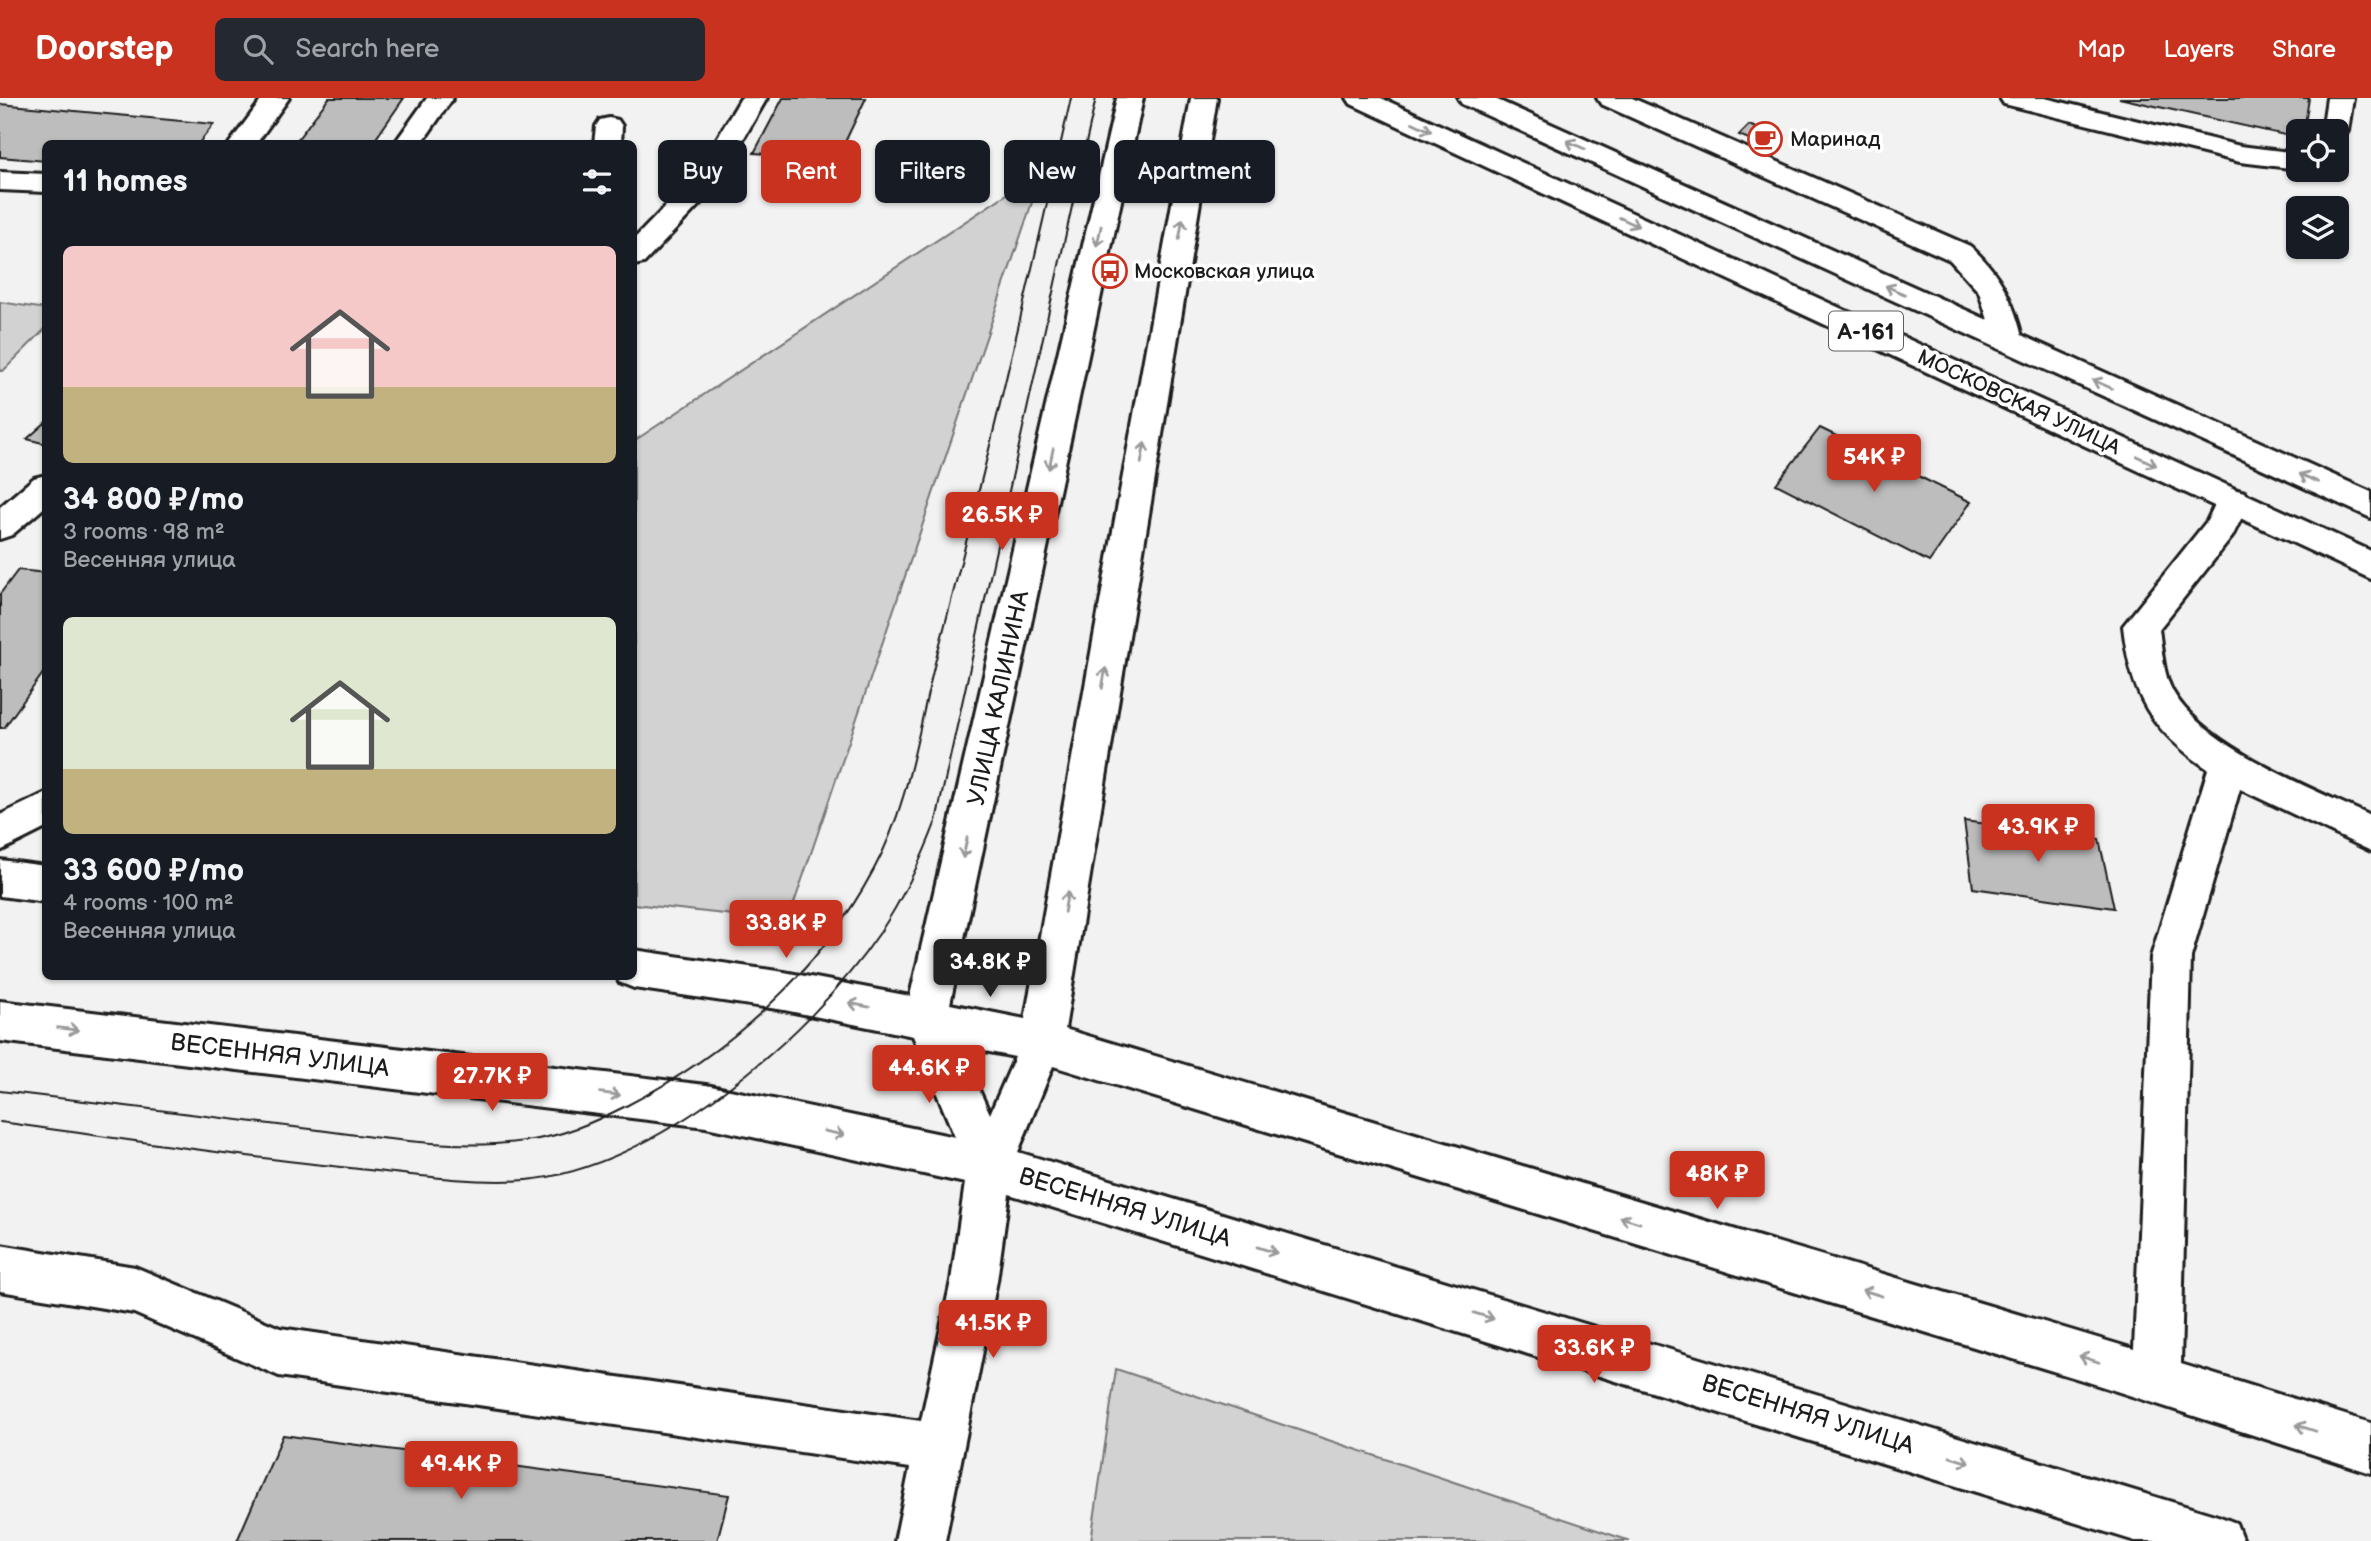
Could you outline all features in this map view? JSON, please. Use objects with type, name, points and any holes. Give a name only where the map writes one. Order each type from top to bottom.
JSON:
[{"type":"main road","points":[[245,140],[276,98]]},
{"type":"main road","points":[[410,140],[440,98]]},
{"type":"main road","points":[[637,253],[705,182],[754,98]]},
{"type":"main road","name":"УЛИЦА КАЛИНИНА","points":[[926,1018],[1130,98]]},
{"type":"main road","points":[[920,1541],[974,1281],[990,1166],[1042,1042],[1204,98]]},
{"type":"main road","name":"МОСКОВСКАЯ УЛИЦА","points":[[1360,98],[2371,566]]},
{"type":"main road","name":"А-161","points":[[1471,98],[2371,506]]},
{"type":"main road","points":[[1609,98],[1960,253],[1982,272],[1999,301],[2008,341]]},
{"type":"main road","points":[[2013,98],[2241,154],[2286,160]]},
{"type":"main road","points":[[2337,119],[2340,98]]},
{"type":"main road","points":[[0,181],[42,184]]},
{"type":"main road","points":[[0,526],[42,490]]},
{"type":"main road","points":[[2233,500],[2220,528],[2141,626],[2145,660],[2161,704],[2186,731],[2228,765],[2371,834]]},
{"type":"main road","points":[[2157,1381],[2171,957],[2228,765]]},
{"type":"main road","points":[[0,834],[42,811]]},
{"type":"main road","points":[[0,878],[42,883]]},
{"type":"main road","points":[[637,969],[784,991],[1042,1042],[2371,1448]]},
{"type":"main road","points":[[926,1018],[990,1166]]},
{"type":"main road","name":"ВЕСЕННЯЯ УЛИЦА","points":[[0,1021],[706,1106],[990,1166],[2218,1541]]},
{"type":"main road","points":[[0,1269],[135,1290],[279,1352],[939,1448]]},
{"type":"shaded area","points":[[1004,196],[1004,203],[1032,203],[788,921],[637,904],[637,439]]},
{"type":"shaded area","points":[[0,302],[42,308],[42,332],[0,371]]},
{"type":"shaded area","points":[[1116,1369],[1630,1541],[1091,1541]]},
{"type":"building","points":[[329,98],[404,98],[375,140],[297,140]]},
{"type":"building","points":[[783,98],[866,98],[846,140],[761,140],[761,154],[754,153]]},
{"type":"building","points":[[2119,98],[2309,98],[2306,119],[2286,119],[2286,135]]},
{"type":"building","points":[[0,104],[214,124],[201,140],[42,140],[42,161],[0,157]]},
{"type":"building","points":[[1749,125],[1783,139],[1773,149],[1739,135]]},
{"type":"building","points":[[42,426],[42,443],[27,439]]},
{"type":"building","points":[[1820,428],[1971,502],[1929,562],[1776,484]]},
{"type":"building","points":[[18,570],[42,573],[42,675],[4,728],[0,728],[0,594]]},
{"type":"building","points":[[1964,821],[2099,839],[2114,908],[1973,888]]},
{"type":"building","points":[[283,1435],[729,1495],[717,1541],[237,1541]]},
{"type":"tram line","points":[[0,1091],[414,1142],[497,1144],[525,1141],[551,1136],[602,1118],[664,1085],[735,1035],[768,1006],[799,975],[852,907],[874,869],[896,818],[912,764],[930,682],[990,447],[1071,98]]},
{"type":"tram line","points":[[0,1122],[306,1163],[461,1180],[526,1180],[575,1170],[625,1151],[675,1124],[724,1091],[770,1054],[849,974],[879,934],[911,879],[936,821],[1096,98]]},
{"type":"place","name":"Маринад","points":[[1765,139]]},
{"type":"place","name":"Московская улица","points":[[1110,271]]}]
